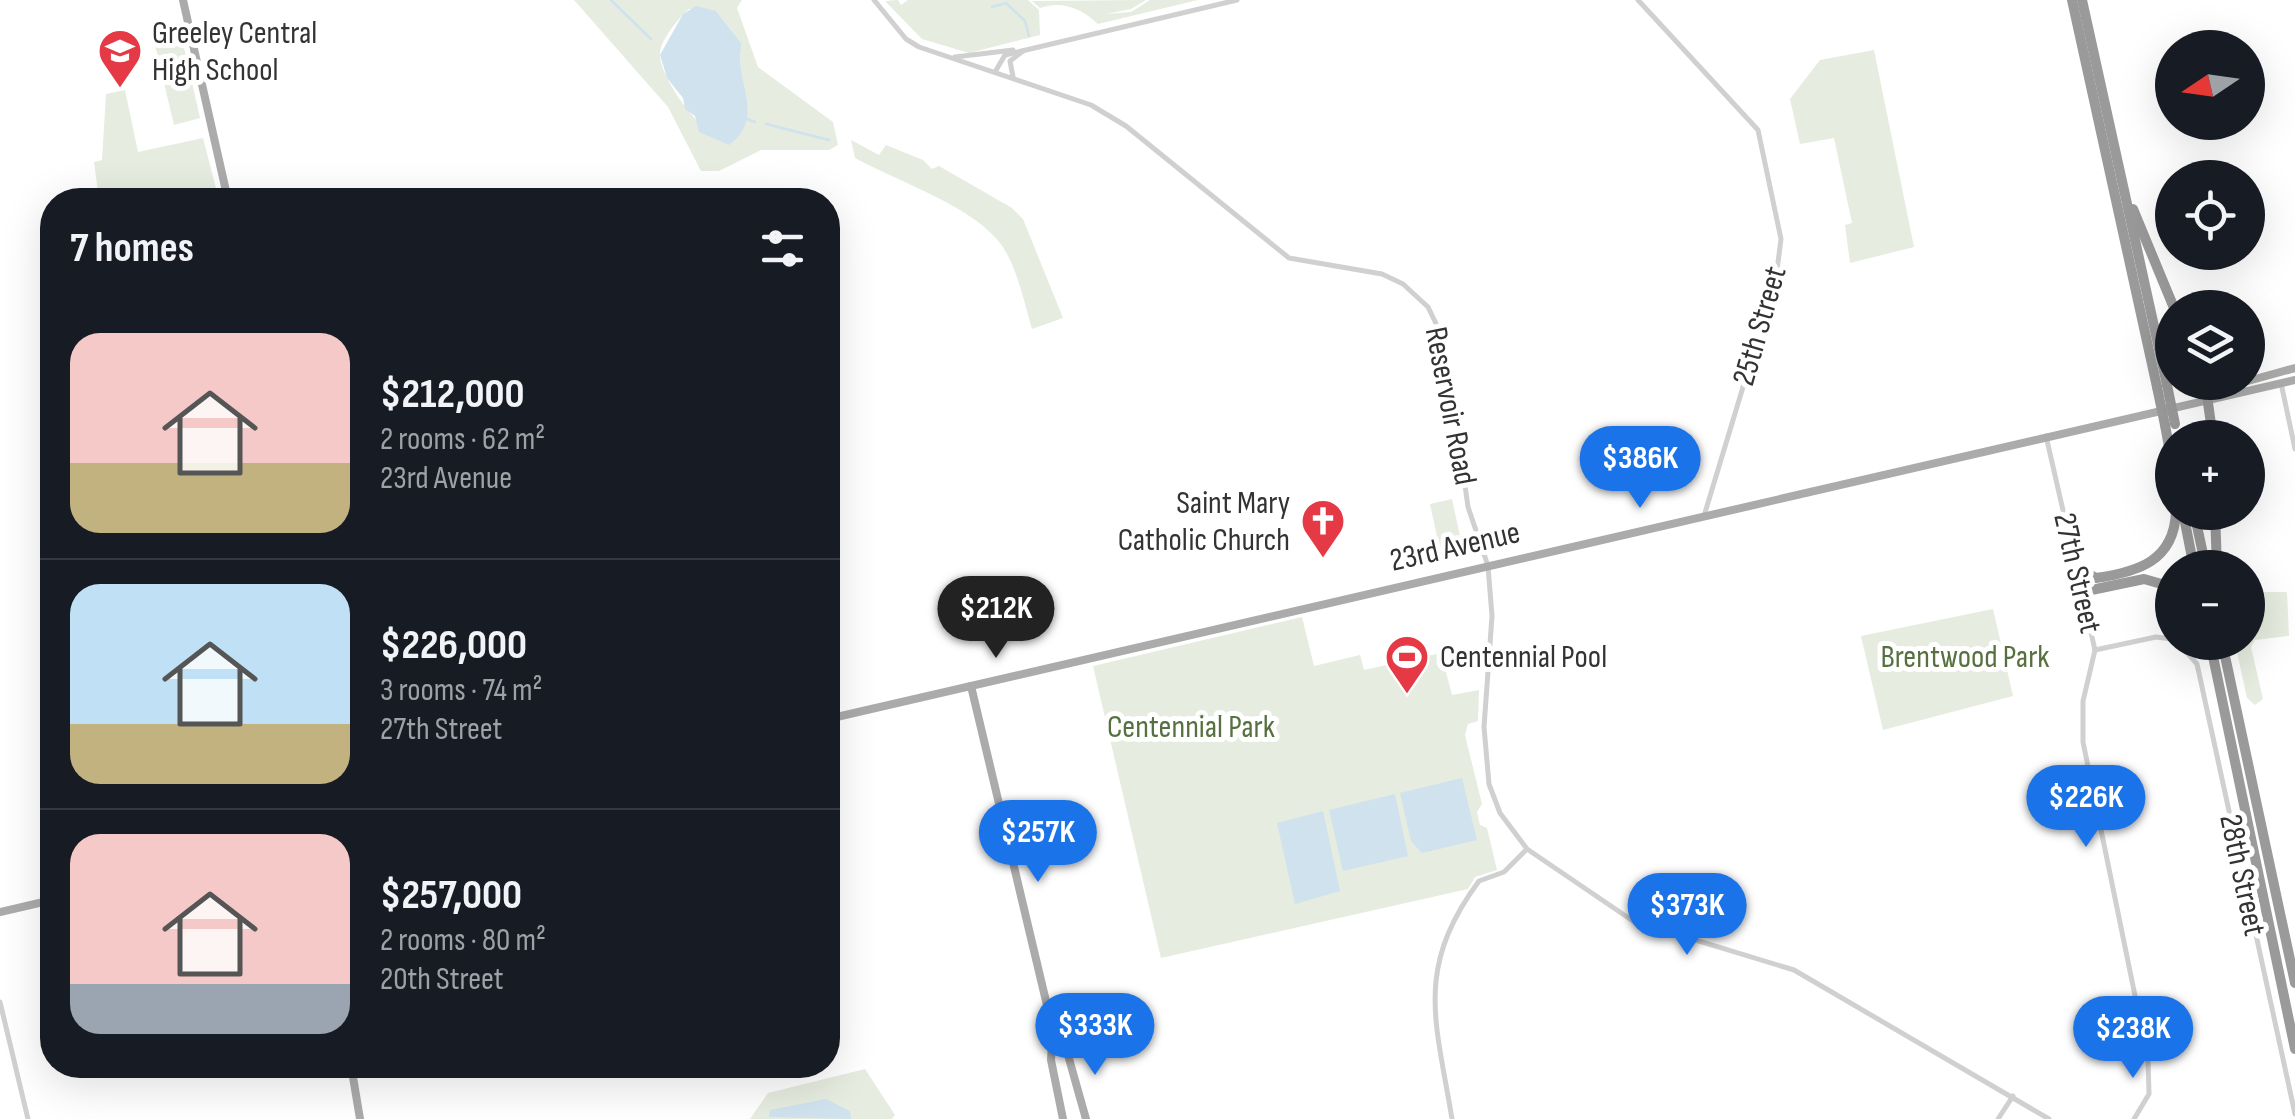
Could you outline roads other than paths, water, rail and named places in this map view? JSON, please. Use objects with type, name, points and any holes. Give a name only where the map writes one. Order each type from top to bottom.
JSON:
[{"type":"highway","points":[[2072,0],[2155,356]]},
{"type":"highway","points":[[2082,0],[2155,352]]},
{"type":"highway","points":[[2111,136],[2134,212],[2166,290]]},
{"type":"highway","points":[[2081,589],[2144,567],[2162,555],[2174,530]]},
{"type":"highway","points":[[2076,566],[2093,578],[2121,574]]},
{"type":"highway","points":[[2081,589],[2144,580],[2155,582]]},
{"type":"highway","points":[[2213,660],[2295,1048]]},
{"type":"highway","points":[[2227,660],[2295,983]]},
{"type":"main road","points":[[183,0],[225,188]]},
{"type":"main road","name":"23rd Avenue","points":[[2265,376],[2295,368]]},
{"type":"main road","name":"23rd Avenue","points":[[2265,388],[2295,380]]},
{"type":"main road","name":"23rd Avenue","points":[[840,716],[2197,400]]},
{"type":"main road","points":[[971,686],[1052,1026],[1051,1060],[1063,1119]]},
{"type":"main road","points":[[0,912],[40,903]]},
{"type":"main road","points":[[1052,1026],[1066,1048],[1086,1119]]},
{"type":"main road","points":[[352,1078],[360,1119]]},
{"type":"street","name":"Reservoir Road","points":[[874,0],[906,39],[946,57],[1092,105],[1119,121],[1289,258],[1382,274],[1422,300],[1442,334],[1470,513],[1488,566],[1492,616],[1485,752],[1494,801],[1527,849],[1633,921],[1786,966],[2049,1119]]},
{"type":"street","points":[[995,72],[1002,57],[1237,0]]},
{"type":"street","name":"25th Street","points":[[1638,0],[1758,130],[1781,239],[1776,278],[1704,516]]},
{"type":"street","points":[[946,57],[1026,50]]},
{"type":"street","points":[[1014,78],[1010,61],[1026,50]]},
{"type":"street","points":[[2278,372],[2295,448]]},
{"type":"street","name":"27th Street","points":[[2046,435],[2095,650],[2081,730],[2148,1059],[2149,1094],[2134,1119]]},
{"type":"street","name":"28th Street","points":[[2095,650],[2155,637]]},
{"type":"street","name":"28th Street","points":[[2193,660],[2295,1114]]},
{"type":"street","points":[[1452,1119],[1432,999],[1436,967],[1475,886],[1504,872],[1527,849]]},
{"type":"street","points":[[0,1002],[28,1119]]},
{"type":"street","points":[[1998,1119],[2014,1096]]},
{"type":"water","points":[[696,6],[716,11],[742,44],[741,70],[748,109],[740,134],[729,145],[699,132],[695,116],[685,109],[683,98],[667,78],[660,55],[683,14]]},
{"type":"water","points":[[1462,778],[1477,840],[1422,853],[1411,841],[1400,793]]},
{"type":"water","points":[[1395,794],[1408,856],[1343,871],[1329,810]]},
{"type":"water","points":[[1323,811],[1340,891],[1295,904],[1277,823]]},
{"type":"water","points":[[826,1099],[850,1111],[851,1119],[769,1117],[770,1110]]},
{"type":"waterway","points":[[611,0],[651,39]]},
{"type":"waterway","points":[[992,7],[1006,3],[1025,21],[1029,36]]},
{"type":"waterway","points":[[747,119],[755,122]]},
{"type":"waterway","points":[[766,124],[829,140]]},
{"type":"place","name":"Greeley Central High School","points":[[120,89]]},
{"type":"place","name":"Saint Mary Catholic Church","points":[[1323,559]]},
{"type":"place","name":"Centennial Pool","points":[[1407,695]]},
{"type":"park label","name":"Brentwood Park","points":[[1965,657]]},
{"type":"park label","name":"Centennial Park","points":[[1191,727]]}]
